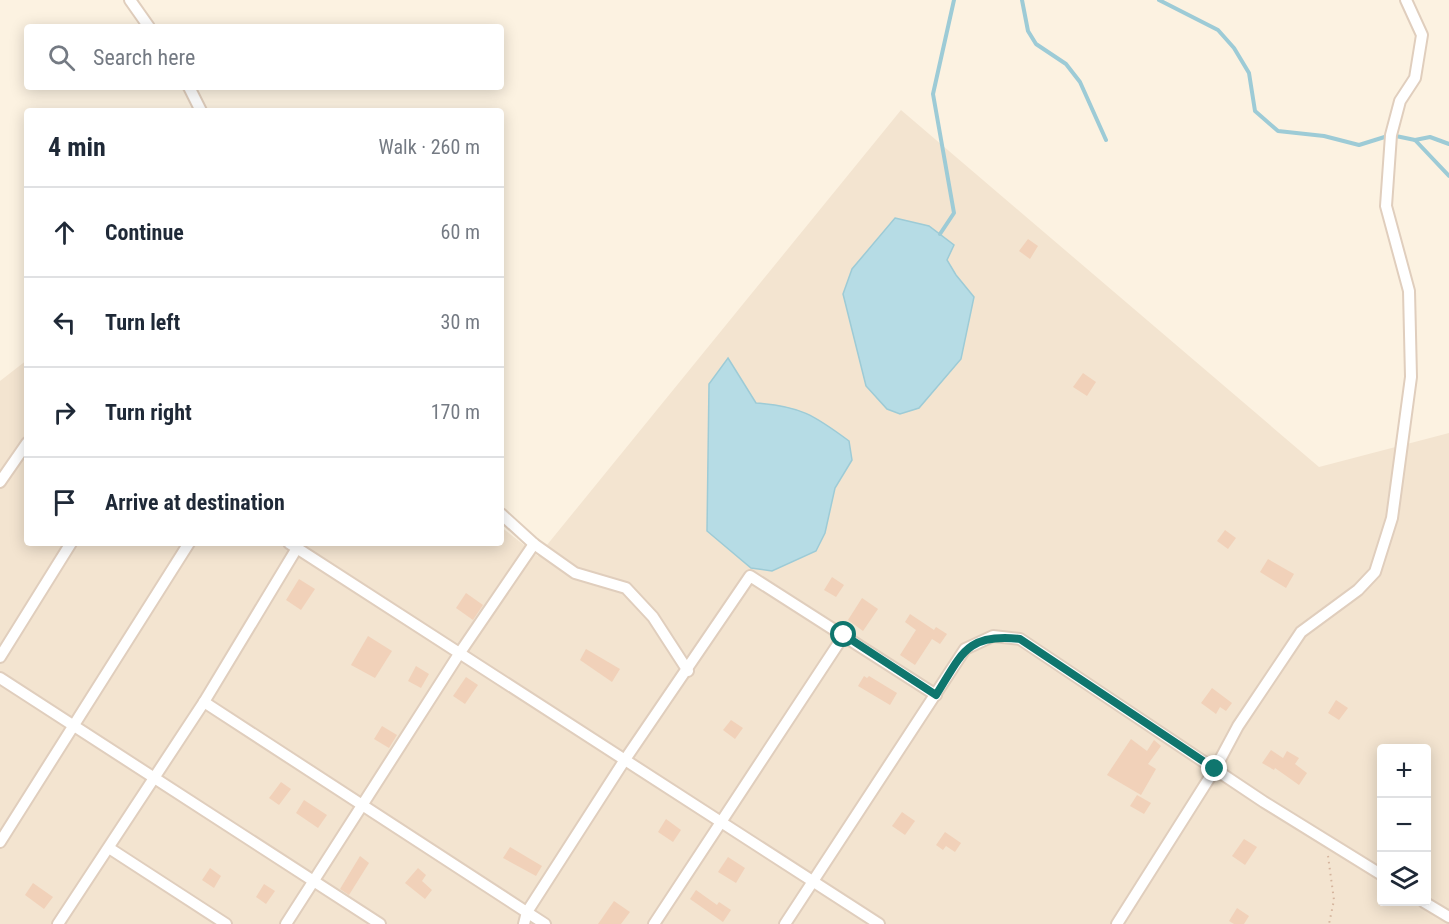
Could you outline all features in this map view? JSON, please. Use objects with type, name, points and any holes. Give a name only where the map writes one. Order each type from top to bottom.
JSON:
[{"type":"street","points":[[130,0],[147,24]]},
{"type":"street","points":[[1117,924],[1215,769],[1238,726],[1301,632],[1358,590],[1375,572],[1392,518],[1411,377],[1408,291],[1386,206],[1391,131],[1400,101],[1415,78],[1422,35],[1406,0]]},
{"type":"street","points":[[190,90],[200,108]]},
{"type":"street","points":[[0,482],[24,447]]},
{"type":"street","points":[[504,517],[534,544],[575,573],[626,588],[653,617],[687,671]]},
{"type":"street","points":[[286,924],[459,654],[534,544]]},
{"type":"street","points":[[0,657],[69,546]]},
{"type":"street","points":[[0,842],[75,727],[187,546]]},
{"type":"street","points":[[58,924],[204,702],[293,546],[719,823],[879,924]]},
{"type":"street","points":[[524,924],[527,912],[624,761],[750,576],[936,695]]},
{"type":"street","points":[[654,924],[844,635]]},
{"type":"street","points":[[786,924],[964,649],[993,636],[1020,639],[1215,769],[1377,872]]},
{"type":"street","points":[[0,678],[380,924]]},
{"type":"street","points":[[204,702],[545,924]]},
{"type":"street","points":[[109,848],[226,924]]},
{"type":"street","points":[[1431,906],[1449,917]]},
{"type":"path","points":[[1326,841],[1334,900],[1329,924]]},
{"type":"shaded area","points":[[901,110],[1319,467],[1449,433],[1449,924],[0,924],[0,381],[24,362],[24,546],[504,546],[504,529],[538,556]]},
{"type":"water","points":[[895,218],[929,226],[954,245],[947,260],[974,297],[961,359],[919,408],[900,414],[887,409],[866,386],[843,294],[852,269]]},
{"type":"water","points":[[728,358],[756,403],[796,409],[806,413],[849,441],[852,460],[835,488],[825,533],[816,551],[772,571],[751,568],[707,531],[709,384]]},
{"type":"building","points":[[1028,239],[1038,246],[1030,259],[1019,251]]},
{"type":"building","points":[[1083,373],[1096,382],[1087,396],[1073,387]]},
{"type":"building","points":[[1225,530],[1236,538],[1228,549],[1217,541]]},
{"type":"building","points":[[1268,559],[1294,574],[1286,588],[1260,572]]},
{"type":"building","points":[[832,577],[844,585],[836,597],[824,590]]},
{"type":"building","points":[[299,579],[315,589],[301,610],[286,600]]},
{"type":"building","points":[[466,593],[483,605],[473,620],[456,608]]},
{"type":"building","points":[[862,598],[878,609],[863,631],[848,620]]},
{"type":"building","points":[[910,614],[934,630],[936,627],[947,634],[940,644],[932,639],[915,665],[900,655],[916,630],[905,622]]},
{"type":"building","points":[[368,636],[392,651],[375,678],[351,665]]},
{"type":"building","points":[[586,649],[620,669],[612,682],[580,660]]},
{"type":"building","points":[[416,666],[429,674],[421,688],[408,681]]},
{"type":"building","points":[[864,676],[867,678],[869,676],[897,693],[890,705],[858,686]]},
{"type":"building","points":[[466,677],[478,685],[465,704],[453,696]]},
{"type":"building","points":[[1212,688],[1232,703],[1226,711],[1220,707],[1216,714],[1201,703]]},
{"type":"building","points":[[1336,700],[1348,708],[1339,720],[1328,713]]},
{"type":"building","points":[[731,720],[743,728],[735,739],[723,730]]},
{"type":"building","points":[[382,726],[397,735],[389,748],[374,739]]},
{"type":"building","points":[[1131,739],[1147,751],[1154,740],[1161,746],[1148,764],[1156,769],[1141,795],[1107,775]]},
{"type":"building","points":[[1271,750],[1283,758],[1287,751],[1299,758],[1295,764],[1307,773],[1299,785],[1275,768],[1274,770],[1262,763]]},
{"type":"building","points":[[281,782],[291,789],[279,805],[269,798]]},
{"type":"building","points":[[1137,795],[1151,803],[1144,814],[1130,806]]},
{"type":"building","points":[[304,800],[327,815],[318,828],[296,813]]},
{"type":"building","points":[[902,812],[915,821],[905,835],[892,826]]},
{"type":"building","points":[[666,819],[681,830],[673,842],[658,832]]},
{"type":"building","points":[[945,832],[961,843],[955,852],[946,846],[943,850],[936,845]]},
{"type":"building","points":[[1244,839],[1257,847],[1245,865],[1232,856]]},
{"type":"building","points":[[510,847],[542,866],[536,876],[503,858]]},
{"type":"building","points":[[360,856],[369,863],[349,895],[340,889]]},
{"type":"building","points":[[728,857],[745,868],[736,883],[718,872]]},
{"type":"building","points":[[210,868],[221,876],[214,888],[202,880]]},
{"type":"building","points":[[418,868],[426,875],[422,881],[432,890],[425,899],[405,883]]},
{"type":"building","points":[[33,883],[53,897],[44,909],[25,895]]},
{"type":"building","points":[[264,884],[275,891],[266,904],[256,897]]},
{"type":"building","points":[[696,890],[717,905],[719,902],[731,910],[723,922],[690,899]]},
{"type":"building","points":[[614,901],[630,912],[621,924],[598,924]]},
{"type":"building","points":[[1237,908],[1249,916],[1244,924],[1234,924],[1229,921]]},
{"type":"waterway","points":[[940,234],[954,213],[933,94],[954,0]]},
{"type":"waterway","points":[[1022,0],[1028,31],[1036,44],[1066,64],[1080,82],[1106,140]]},
{"type":"waterway","points":[[1159,0],[1218,30],[1234,48],[1249,73],[1255,111],[1278,131],[1324,136],[1359,145],[1391,135],[1415,140],[1449,176]]},
{"type":"waterway","points":[[1415,140],[1430,137],[1449,144]]},
{"type":"route","points":[[844,635],[936,695],[964,649],[993,636],[1020,639],[1215,769]]}]
